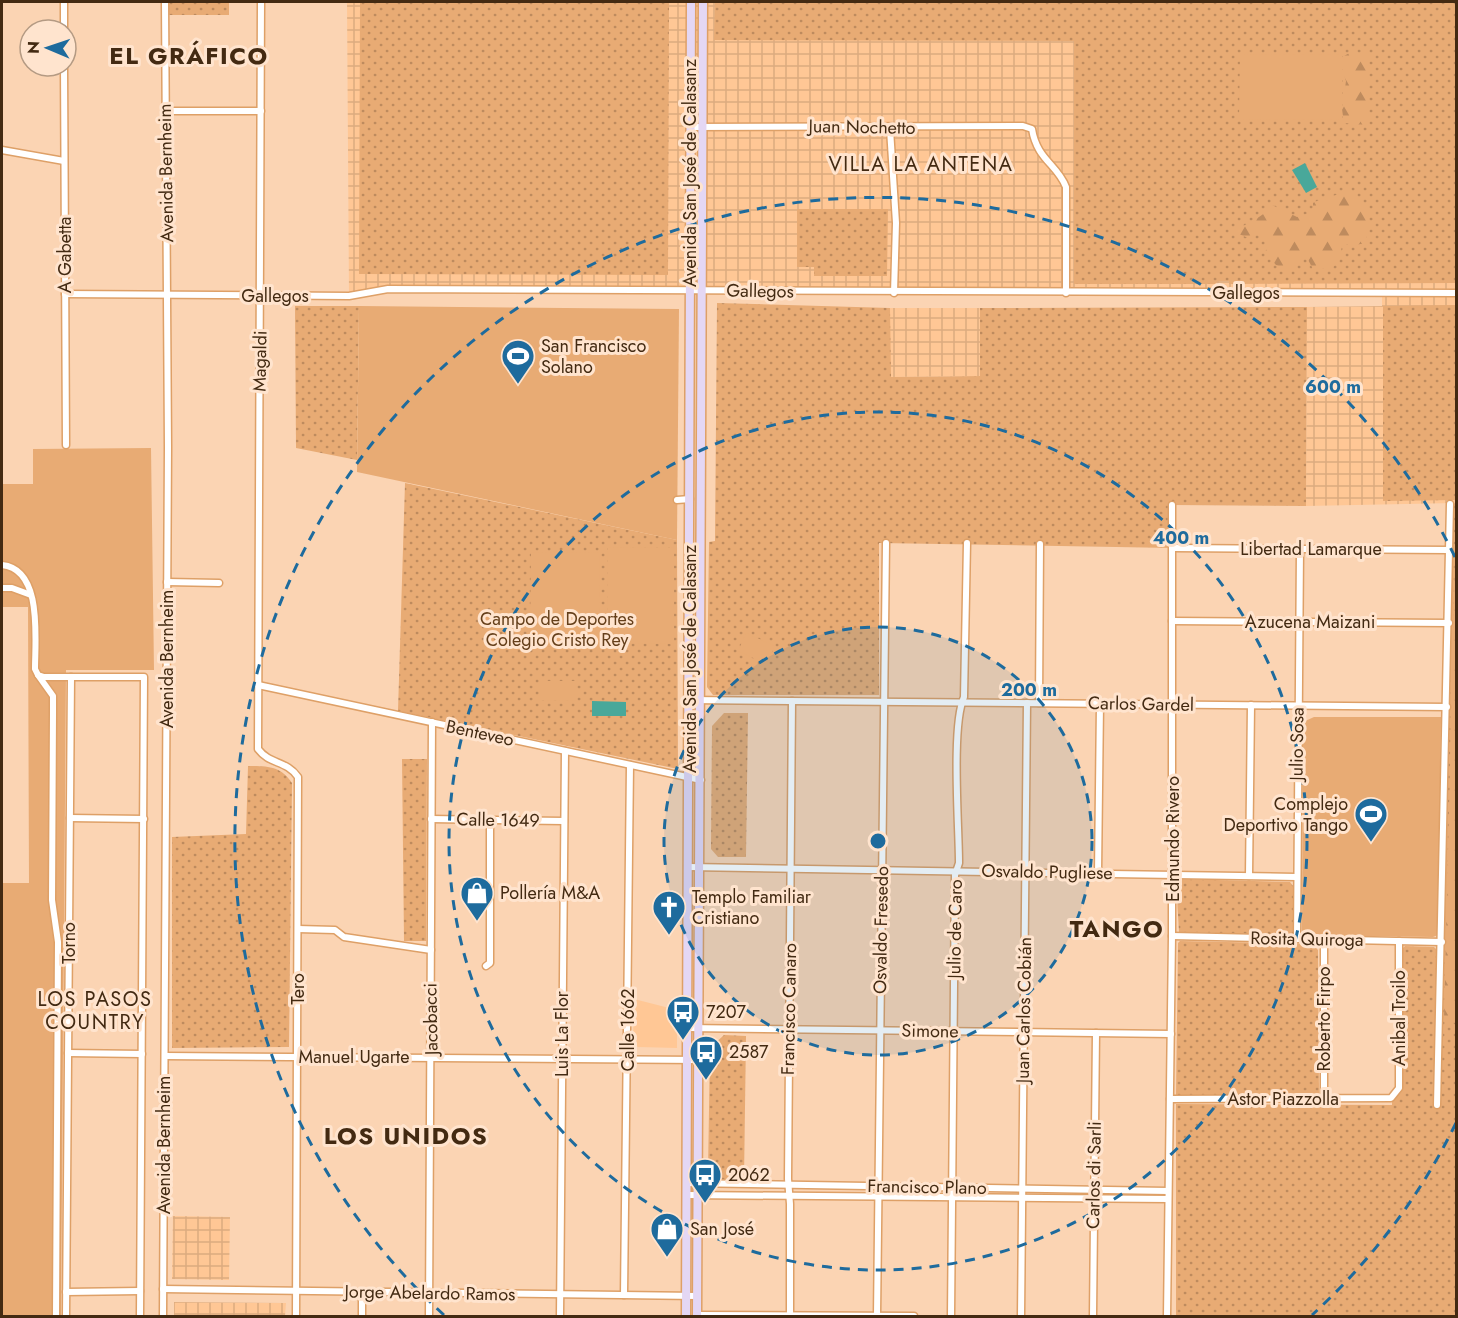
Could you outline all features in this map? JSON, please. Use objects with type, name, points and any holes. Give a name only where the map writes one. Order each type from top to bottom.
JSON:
[{"type":"main road","name":"Avenida San José de Calasanz","points":[[686,1317],[691,2]]},
{"type":"main road","name":"Avenida San José de Calasanz","points":[[697,1316],[704,2]]},
{"type":"street","points":[[64,2],[64,18]]},
{"type":"street","name":"Avenida Bernheim","points":[[163,1317],[167,582],[165,2]]},
{"type":"street","name":"Magaldi","points":[[258,685],[261,2]]},
{"type":"street","name":"A Gabetta","points":[[64,78],[66,445]]},
{"type":"street","points":[[165,111],[261,111]]},
{"type":"street","name":"Juan Nochetto","points":[[691,127],[890,129],[1023,126],[1032,129],[1040,152],[1063,178],[1066,187],[1066,293]]},
{"type":"street","points":[[890,129],[896,223],[894,293]]},
{"type":"street","points":[[2,150],[64,161]]},
{"type":"street","name":"Gallegos","points":[[65,294],[349,296],[388,289],[894,293],[1456,293]]},
{"type":"street","points":[[677,500],[690,499]]},
{"type":"street","points":[[1437,1105],[1450,504]]},
{"type":"street","name":"Edmundo Rivero","points":[[1167,1317],[1172,936],[1172,505]]},
{"type":"street","name":"Osvaldo Fresedo","points":[[877,1316],[886,543]]},
{"type":"street","name":"Julio de Caro","points":[[951,1317],[954,1031],[959,863],[958,760],[961,703],[964,697],[967,543]]},
{"type":"street","points":[[1039,703],[1040,544]]},
{"type":"street","name":"Libertad Lamarque","points":[[1173,548],[1449,550]]},
{"type":"street","name":"Julio Sosa","points":[[1297,939],[1299,549]]},
{"type":"street","points":[[2,565],[12,566],[24,576],[34,604],[35,669],[53,696],[52,900],[58,966],[56,1317]]},
{"type":"street","points":[[167,582],[219,583]]},
{"type":"street","points":[[2,588],[12,588],[31,595]]},
{"type":"street","name":"Azucena Maizani","points":[[1172,621],[1449,623]]},
{"type":"street","points":[[38,675],[44,677],[144,677],[140,1317]]},
{"type":"street","name":"Torno","points":[[66,1317],[71,677]]},
{"type":"street","name":"Benteveo","points":[[258,685],[701,780]]},
{"type":"street","name":"Tero","points":[[258,685],[258,749],[265,758],[290,766],[298,777],[296,1317]]},
{"type":"street","name":"Carlos Gardel","points":[[690,700],[1447,707]]},
{"type":"street","name":"Francisco Canaro","points":[[790,1316],[788,1185],[792,701]]},
{"type":"street","name":"Juan Carlos Cobián","points":[[1022,1317],[1027,703]]},
{"type":"street","points":[[1098,873],[1100,704]]},
{"type":"street","points":[[1249,876],[1251,705]]},
{"type":"street","name":"Jacobacci","points":[[429,1317],[432,722]]},
{"type":"street","name":"Luis La Flor","points":[[560,1317],[565,751]]},
{"type":"street","name":"Calle 1662","points":[[624,1295],[630,765]]},
{"type":"street","points":[[70,818],[144,819]]},
{"type":"street","name":"Calle 1649","points":[[432,819],[564,821]]},
{"type":"street","points":[[486,966],[490,963],[490,820]]},
{"type":"street","name":"Osvaldo Pugliese","points":[[689,867],[1296,877]]},
{"type":"street","points":[[298,929],[335,930],[344,937],[431,950]]},
{"type":"street","name":"Rosita Quiroga","points":[[1172,936],[1442,942]]},
{"type":"street","name":"Roberto Firpo","points":[[1324,939],[1324,1099]]},
{"type":"street","name":"Anibal Troilo","points":[[1395,1095],[1399,1088],[1399,941]]},
{"type":"street","name":"Simone","points":[[688,1028],[1171,1034]]},
{"type":"street","name":"Carlos di Sarli","points":[[1093,1317],[1096,1033]]},
{"type":"street","points":[[68,1053],[142,1054]]},
{"type":"street","name":"Manuel Ugarte","points":[[165,1056],[699,1060]]},
{"type":"street","name":"Astor Piazzolla","points":[[1170,1099],[1388,1098],[1395,1095]]},
{"type":"street","name":"Francisco Plano","points":[[687,1183],[1168,1191]]},
{"type":"street","name":"Francisco Plano","points":[[687,1195],[1168,1199]]},
{"type":"street","name":"Jorge Abelardo Ramos","points":[[163,1289],[697,1296]]},
{"type":"street","points":[[66,1292],[140,1292]]},
{"type":"street","points":[[362,1292],[362,1317]]},
{"type":"street","points":[[697,1316],[914,1317]]},
{"type":"shaded area","points":[[347,2],[1456,2],[1456,503],[1306,506],[1307,307],[1382,306],[1382,294],[388,289],[349,296]]},
{"type":"shaded area","points":[[890,308],[980,308],[980,376],[890,377]]},
{"type":"shaded area","points":[[634,999],[677,1010],[677,1048],[638,1047],[633,1043]]},
{"type":"shaded area","points":[[173,1216],[230,1217],[229,1280],[172,1279]]},
{"type":"shaded area","points":[[174,1302],[286,1303],[285,1316],[174,1316]]},
{"type":"green space","points":[[168,2],[229,2],[229,15],[168,15]]},
{"type":"green space","points":[[360,2],[669,2],[668,275],[359,274]]},
{"type":"green space","points":[[715,2],[1456,2],[1456,283],[1229,284],[1229,281],[1218,281],[1215,284],[1074,284],[1074,41],[714,40]]},
{"type":"green space","points":[[1351,52],[1369,54],[1368,125],[1344,123],[1342,109],[1346,81],[1339,59]]},
{"type":"green space","points":[[1240,54],[1342,55],[1342,120],[1239,119]]},
{"type":"green space","points":[[1346,191],[1369,214],[1366,244],[1342,246],[1339,261],[1332,268],[1313,269],[1305,254],[1292,271],[1276,265],[1265,252],[1271,241],[1261,233],[1246,237],[1234,232],[1259,217],[1272,205],[1297,217],[1313,212],[1313,203]]},
{"type":"green space","points":[[797,209],[888,209],[887,276],[814,276],[814,267],[797,267]]},
{"type":"green space","points":[[717,303],[890,308],[891,377],[980,376],[980,308],[1307,307],[1306,506],[1172,505],[1173,548],[879,543],[879,695],[713,695],[707,687],[709,542],[715,541]]},
{"type":"green space","points":[[1456,305],[1456,500],[1383,501],[1383,306]]},
{"type":"green space","points":[[295,306],[359,306],[357,460],[296,448]]},
{"type":"green space","name":"San Francisco Solano","points":[[359,306],[679,309],[677,540],[357,472]]},
{"type":"green space","points":[[151,448],[154,670],[66,670],[61,1316],[2,1316],[2,883],[29,883],[28,607],[2,607],[2,484],[33,484],[33,449]]},
{"type":"green space","name":"Campo de Deportes Colegio Cristo Rey","points":[[405,483],[677,540],[678,769],[398,711]]},
{"type":"green space","points":[[1456,503],[1456,1316],[1176,1316],[1176,1104],[1392,1105],[1392,1100],[1401,1092],[1402,949],[1405,946],[1434,947],[1438,951],[1434,1105],[1450,504]]},
{"type":"green space","points":[[1456,512],[1456,1023],[1444,1021]]},
{"type":"green space","points":[[608,547],[674,548],[674,644],[607,643]]},
{"type":"green space","points":[[531,552],[600,553],[599,647],[530,646]]},
{"type":"green space","points":[[746,633],[775,646],[766,664],[738,651]]},
{"type":"green space","points":[[540,681],[576,681],[576,701],[540,700]]},
{"type":"green space","points":[[724,713],[748,713],[746,857],[718,857],[711,849],[712,726]]},
{"type":"green space","name":"Complejo Deportivo Tango","points":[[1314,717],[1441,717],[1438,935],[1433,937],[1305,935],[1302,931],[1303,722]]},
{"type":"green space","points":[[402,759],[427,759],[426,941],[404,941]]},
{"type":"green space","points":[[248,766],[278,770],[292,783],[289,1047],[172,1048],[172,837],[246,834]]},
{"type":"green space","points":[[1179,879],[1290,882],[1293,886],[1293,935],[1179,932],[1176,881]]},
{"type":"green space","points":[[1180,941],[1312,944],[1318,950],[1319,1094],[1314,1097],[1176,1096],[1178,943]]},
{"type":"green space","points":[[724,1035],[746,1036],[744,1179],[713,1179],[708,1172],[710,1048]]},
{"type":"water","points":[[1305,163],[1317,187],[1306,193],[1292,170]]},
{"type":"water","points":[[592,701],[626,702],[626,716],[592,716]]},
{"type":"place","name":"San Francisco Solano","points":[[518,385]]},
{"type":"place","name":"Complejo Deportivo Tango","points":[[1371,843]]},
{"type":"place","name":"Pollería M&A","points":[[477,922]]},
{"type":"place","name":"Templo Familiar Cristiano","points":[[669,936]]},
{"type":"place","name":"7207","points":[[683,1041]]},
{"type":"place","name":"2587","points":[[706,1081]]},
{"type":"place","name":"2062","points":[[705,1204]]},
{"type":"place","name":"San José","points":[[667,1258]]},
{"type":"district","name":"EL GRÁFICO","points":[[189,56]]},
{"type":"district","name":"VILLA LA ANTENA","points":[[921,164]]},
{"type":"district","name":"TANGO","points":[[1117,929]]},
{"type":"district","name":"LOS PASOS COUNTRY","points":[[95,1010]]},
{"type":"district","name":"LOS UNIDOS","points":[[406,1136]]}]
